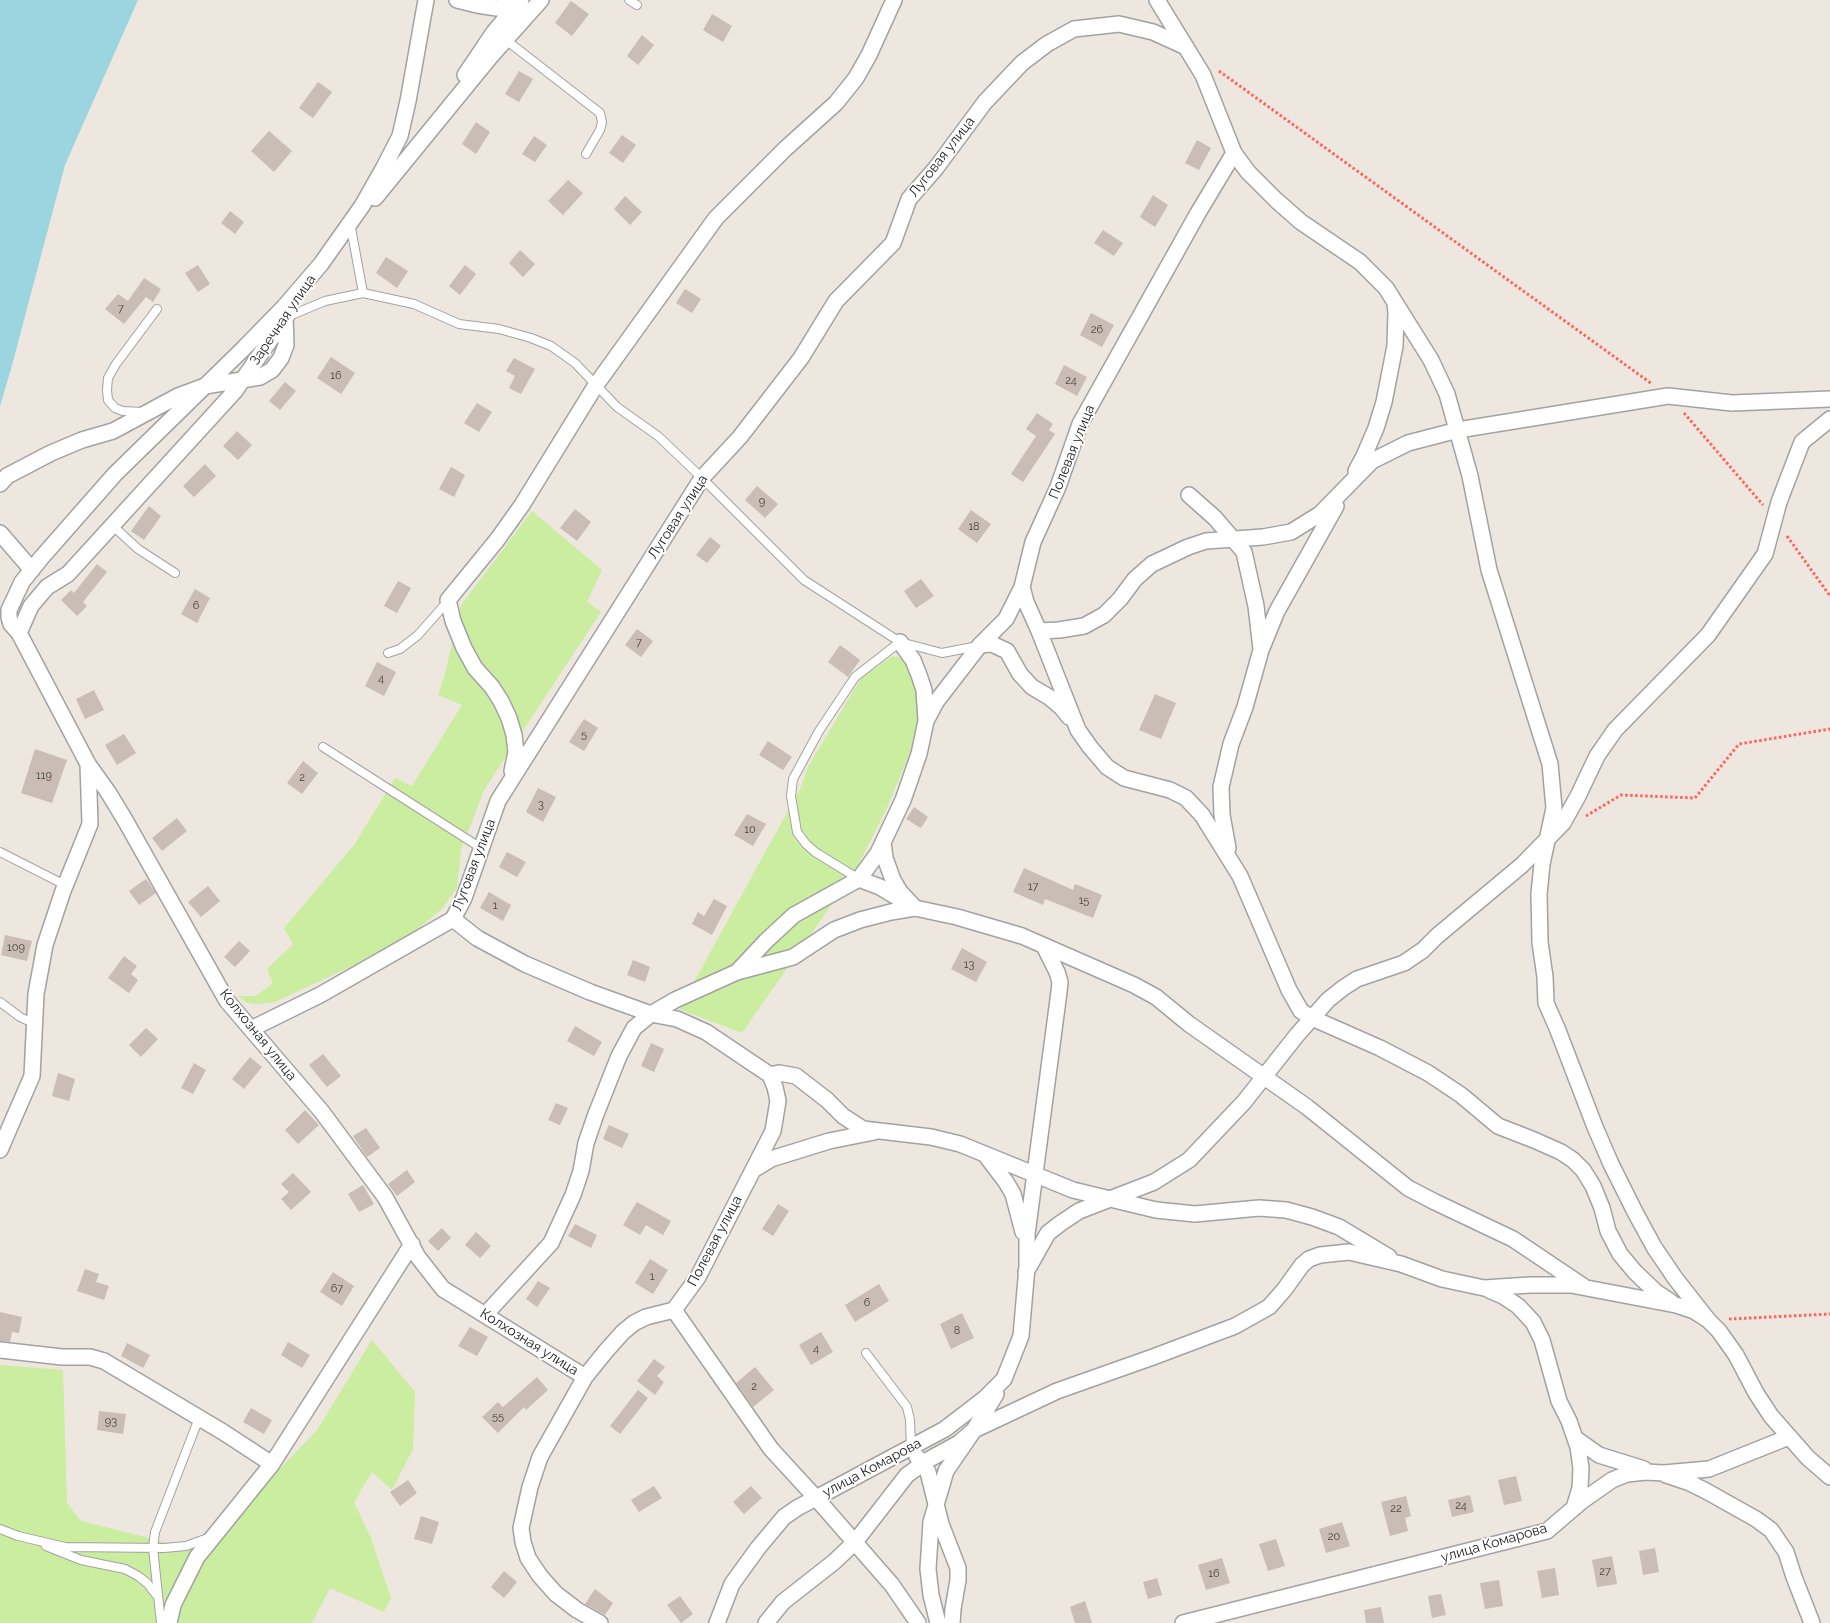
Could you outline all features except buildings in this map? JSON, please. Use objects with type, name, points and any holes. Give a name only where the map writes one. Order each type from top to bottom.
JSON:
[{"type":"street","points":[[321,264],[362,206],[384,169],[400,136],[426,0]]},
{"type":"street","points":[[457,0],[497,8],[519,2]]},
{"type":"street","name":"Заречная улица","points":[[19,633],[31,606],[48,587],[68,574],[235,391],[285,312],[321,264],[429,132],[541,0]]},
{"type":"street","points":[[511,780],[516,752],[509,718],[492,687],[475,668],[464,648],[453,621],[448,600],[497,540],[522,505],[596,385],[716,218],[785,149],[836,103],[856,78],[869,55],[894,0]]},
{"type":"street","points":[[1157,0],[1203,75],[1234,153],[1248,172],[1276,200],[1302,222],[1360,262],[1386,288],[1431,360],[1447,394],[1470,476],[1489,570],[1550,764],[1554,808],[1542,864],[1539,894],[1540,942],[1545,976],[1546,1003],[1598,1134],[1654,1247],[1675,1278],[1736,1354],[1756,1393],[1771,1416],[1808,1458],[1830,1477]]},
{"type":"street","points":[[429,132],[488,40],[519,2]]},
{"type":"street","name":"Луговая улица","points":[[251,1029],[320,995],[453,919],[464,898],[498,800],[702,478],[740,437],[794,366],[836,301],[893,243],[909,199],[936,168],[985,102],[1022,63],[1047,44],[1074,29],[1097,25],[1119,24],[1133,26],[1153,32],[1186,48]]},
{"type":"street","name":"Полевая улица","points":[[926,721],[936,702],[980,645],[1006,619],[1022,587],[1033,542],[1058,487],[1080,424],[1198,213],[1234,153]]},
{"type":"street","points":[[1232,864],[1224,831],[1221,787],[1232,744],[1245,707],[1261,650],[1277,611],[1364,456],[1384,402],[1394,346],[1396,313],[1394,300]]},
{"type":"street","points":[[5,619],[22,582],[115,474],[205,386],[285,312]]},
{"type":"street","points":[[0,484],[7,476],[51,453],[82,440],[113,431],[178,396],[205,386],[243,380]]},
{"type":"street","points":[[1039,631],[1084,626],[1104,615],[1120,599],[1135,579],[1152,564],[1172,554],[1206,541],[1263,537],[1291,532],[1320,514],[1372,461],[1408,444],[1458,430],[1668,396],[1732,403],[1830,399]]},
{"type":"street","points":[[1026,1272],[1048,1233],[1079,1211],[1154,1182],[1189,1160],[1244,1102],[1328,1000],[1357,979],[1404,962],[1423,950],[1437,936],[1522,865],[1563,823],[1597,756],[1615,730],[1708,635],[1765,554],[1779,502],[1802,442],[1830,419]]},
{"type":"street","points":[[1188,495],[1215,518],[1244,552],[1256,606],[1261,650]]},
{"type":"street","points":[[0,533],[32,570]]},
{"type":"street","points":[[1022,587],[1026,602],[1078,730]]},
{"type":"street","name":"Колхозная улица","points":[[5,619],[19,633],[88,764],[120,813],[227,1000],[340,1135],[385,1197],[418,1257],[443,1289],[585,1377]]},
{"type":"street","name":"Полевая улица","points":[[485,1315],[551,1243],[573,1195],[581,1171],[586,1143],[619,1056],[634,1028],[651,1014],[675,1000],[738,972],[766,941],[794,916],[859,879],[878,853],[906,790],[919,754],[926,721],[926,705],[919,675],[913,660],[900,642]]},
{"type":"street","points":[[980,645],[992,644],[1008,651],[1020,674],[1032,687],[1061,707],[1108,768],[1124,778],[1170,790],[1186,798],[1202,815],[1247,893],[1289,990],[1301,1011],[1428,1073],[1460,1095],[1498,1126],[1561,1152],[1573,1160],[1583,1170],[1593,1186],[1602,1208],[1608,1231],[1620,1254],[1656,1292],[1676,1305]]},
{"type":"street","name":"Колхозная улица","points":[[0,1150],[32,1076],[36,994],[45,944],[65,885],[90,824],[88,764]]},
{"type":"street","points":[[883,842],[885,858],[893,880],[900,892],[915,908]]},
{"type":"street","points":[[859,879],[880,887],[915,908],[956,917],[1022,936],[1134,985],[1156,997],[1189,1024],[1265,1076],[1408,1188],[1512,1239],[1587,1288]]},
{"type":"street","points":[[738,972],[792,957],[834,930],[860,920],[915,908]]},
{"type":"street","points":[[453,919],[477,938],[525,964],[590,992],[651,1014],[677,1019],[706,1032],[770,1075],[779,1073],[796,1076],[827,1100],[842,1116],[863,1129],[931,1137],[960,1144],[1074,1190],[1156,1210],[1179,1213],[1216,1213],[1259,1208],[1286,1210],[1312,1216],[1339,1227],[1401,1264]]},
{"type":"street","points":[[1027,1248],[1034,1175],[1060,982],[1044,946]]},
{"type":"street","name":"Полевая улица","points":[[674,1310],[698,1278],[773,1131],[778,1101],[770,1075]]},
{"type":"street","points":[[753,1170],[771,1159],[829,1140],[877,1131]]},
{"type":"street","points":[[982,1152],[996,1168],[1012,1194],[1019,1213],[1027,1248]]},
{"type":"street","points":[[169,1623],[173,1605],[197,1557],[272,1464],[412,1244]]},
{"type":"street","name":"улица Комарова","points":[[918,1623],[892,1586],[816,1498],[945,1429],[984,1399],[1004,1379],[1021,1336],[1027,1248]]},
{"type":"street","points":[[766,1623],[784,1602],[834,1562],[854,1542],[907,1475],[922,1464],[959,1443],[974,1430],[1057,1391],[1202,1339],[1254,1316],[1269,1307],[1302,1265],[1309,1259],[1320,1255],[1349,1252],[1401,1264],[1442,1279],[1484,1288],[1503,1296],[1518,1306],[1533,1322],[1546,1353],[1559,1402],[1569,1421],[1578,1447],[1581,1468],[1580,1488],[1574,1508]]},
{"type":"street","points":[[1484,1288],[1571,1285],[1676,1305],[1694,1311],[1708,1320]]},
{"type":"street","points":[[674,1310],[771,1449],[816,1498],[797,1508],[784,1518],[758,1548],[732,1584],[717,1623]]},
{"type":"street","name":"Колхозная улица","points":[[600,1623],[577,1610],[556,1594],[540,1576],[528,1558],[523,1542],[522,1528],[530,1487],[540,1457],[585,1377],[622,1332],[646,1317],[674,1310]]},
{"type":"street","points":[[0,1350],[62,1357],[90,1357],[104,1361],[272,1464]]},
{"type":"street","points":[[938,1623],[931,1595],[928,1569],[931,1522],[936,1503],[946,1470],[974,1430],[1004,1379]]},
{"type":"street","name":"улица Комарова","points":[[1182,1623],[1548,1530],[1597,1489],[1627,1474],[1709,1469],[1789,1437]]},
{"type":"street","points":[[1575,1438],[1599,1455],[1690,1483],[1756,1519],[1771,1530],[1786,1552],[1812,1623]]},
{"type":"street","points":[[911,1448],[928,1472],[941,1524],[958,1568],[952,1623]]},
{"type":"lane","points":[[629,0],[637,5]]},
{"type":"lane","points":[[506,40],[600,114],[602,122],[600,130],[586,154]]},
{"type":"lane","points":[[351,228],[363,293]]},
{"type":"lane","points":[[285,312],[363,293],[414,304],[459,324],[499,329],[551,346],[575,363],[618,408],[658,436],[804,580],[900,642],[942,653],[980,645]]},
{"type":"lane","points":[[148,413],[123,411],[115,408],[108,400],[108,378],[116,364],[157,309]]},
{"type":"lane","points":[[113,526],[138,549],[175,573]]},
{"type":"lane","points":[[388,653],[400,649],[418,635],[448,600]]},
{"type":"lane","points":[[859,879],[831,863],[806,844],[797,832],[793,816],[792,788],[803,759],[855,677],[900,642]]},
{"type":"lane","points":[[323,747],[481,848]]},
{"type":"lane","points":[[0,852],[65,885]]},
{"type":"lane","points":[[0,1002],[20,1017],[35,1024]]},
{"type":"lane","points":[[866,1353],[906,1407],[910,1420],[911,1448]]},
{"type":"lane","points":[[162,1623],[153,1548],[155,1532],[199,1418]]},
{"type":"lane","points":[[0,1529],[64,1554],[125,1569],[147,1583],[159,1598]]},
{"type":"lane","points":[[32,1540],[65,1547],[153,1548],[186,1546],[214,1536]]},
{"type":"path","points":[[1218,71],[1668,396],[1774,519],[1830,596]]},
{"type":"path","points":[[1581,819],[1621,795],[1695,798],[1739,744],[1830,729]]},
{"type":"path","points":[[1708,1320],[1830,1314]]},
{"type":"green space","points":[[532,511],[602,570],[587,602],[601,612],[484,790],[461,850],[457,888],[442,909],[405,939],[275,1002],[247,1003],[237,996],[256,996],[273,983],[267,969],[293,944],[284,928],[354,845],[395,778],[412,786],[462,705],[438,695],[445,674],[461,605]]},
{"type":"green space","points":[[892,656],[903,658],[917,691],[919,711],[916,729],[909,755],[886,810],[855,871],[742,1033],[679,1009],[800,789],[808,767],[861,678]]},
{"type":"green space","points":[[372,1340],[415,1392],[413,1449],[392,1490],[372,1472],[354,1502],[371,1538],[391,1598],[384,1612],[330,1588],[312,1623],[178,1623],[180,1612],[193,1580],[211,1548],[268,1481],[317,1430]]},
{"type":"green space","points":[[0,1365],[63,1370],[67,1503],[81,1521],[193,1549],[157,1623],[0,1623]]},
{"type":"water","points":[[0,0],[138,0],[65,165],[0,406]]}]
